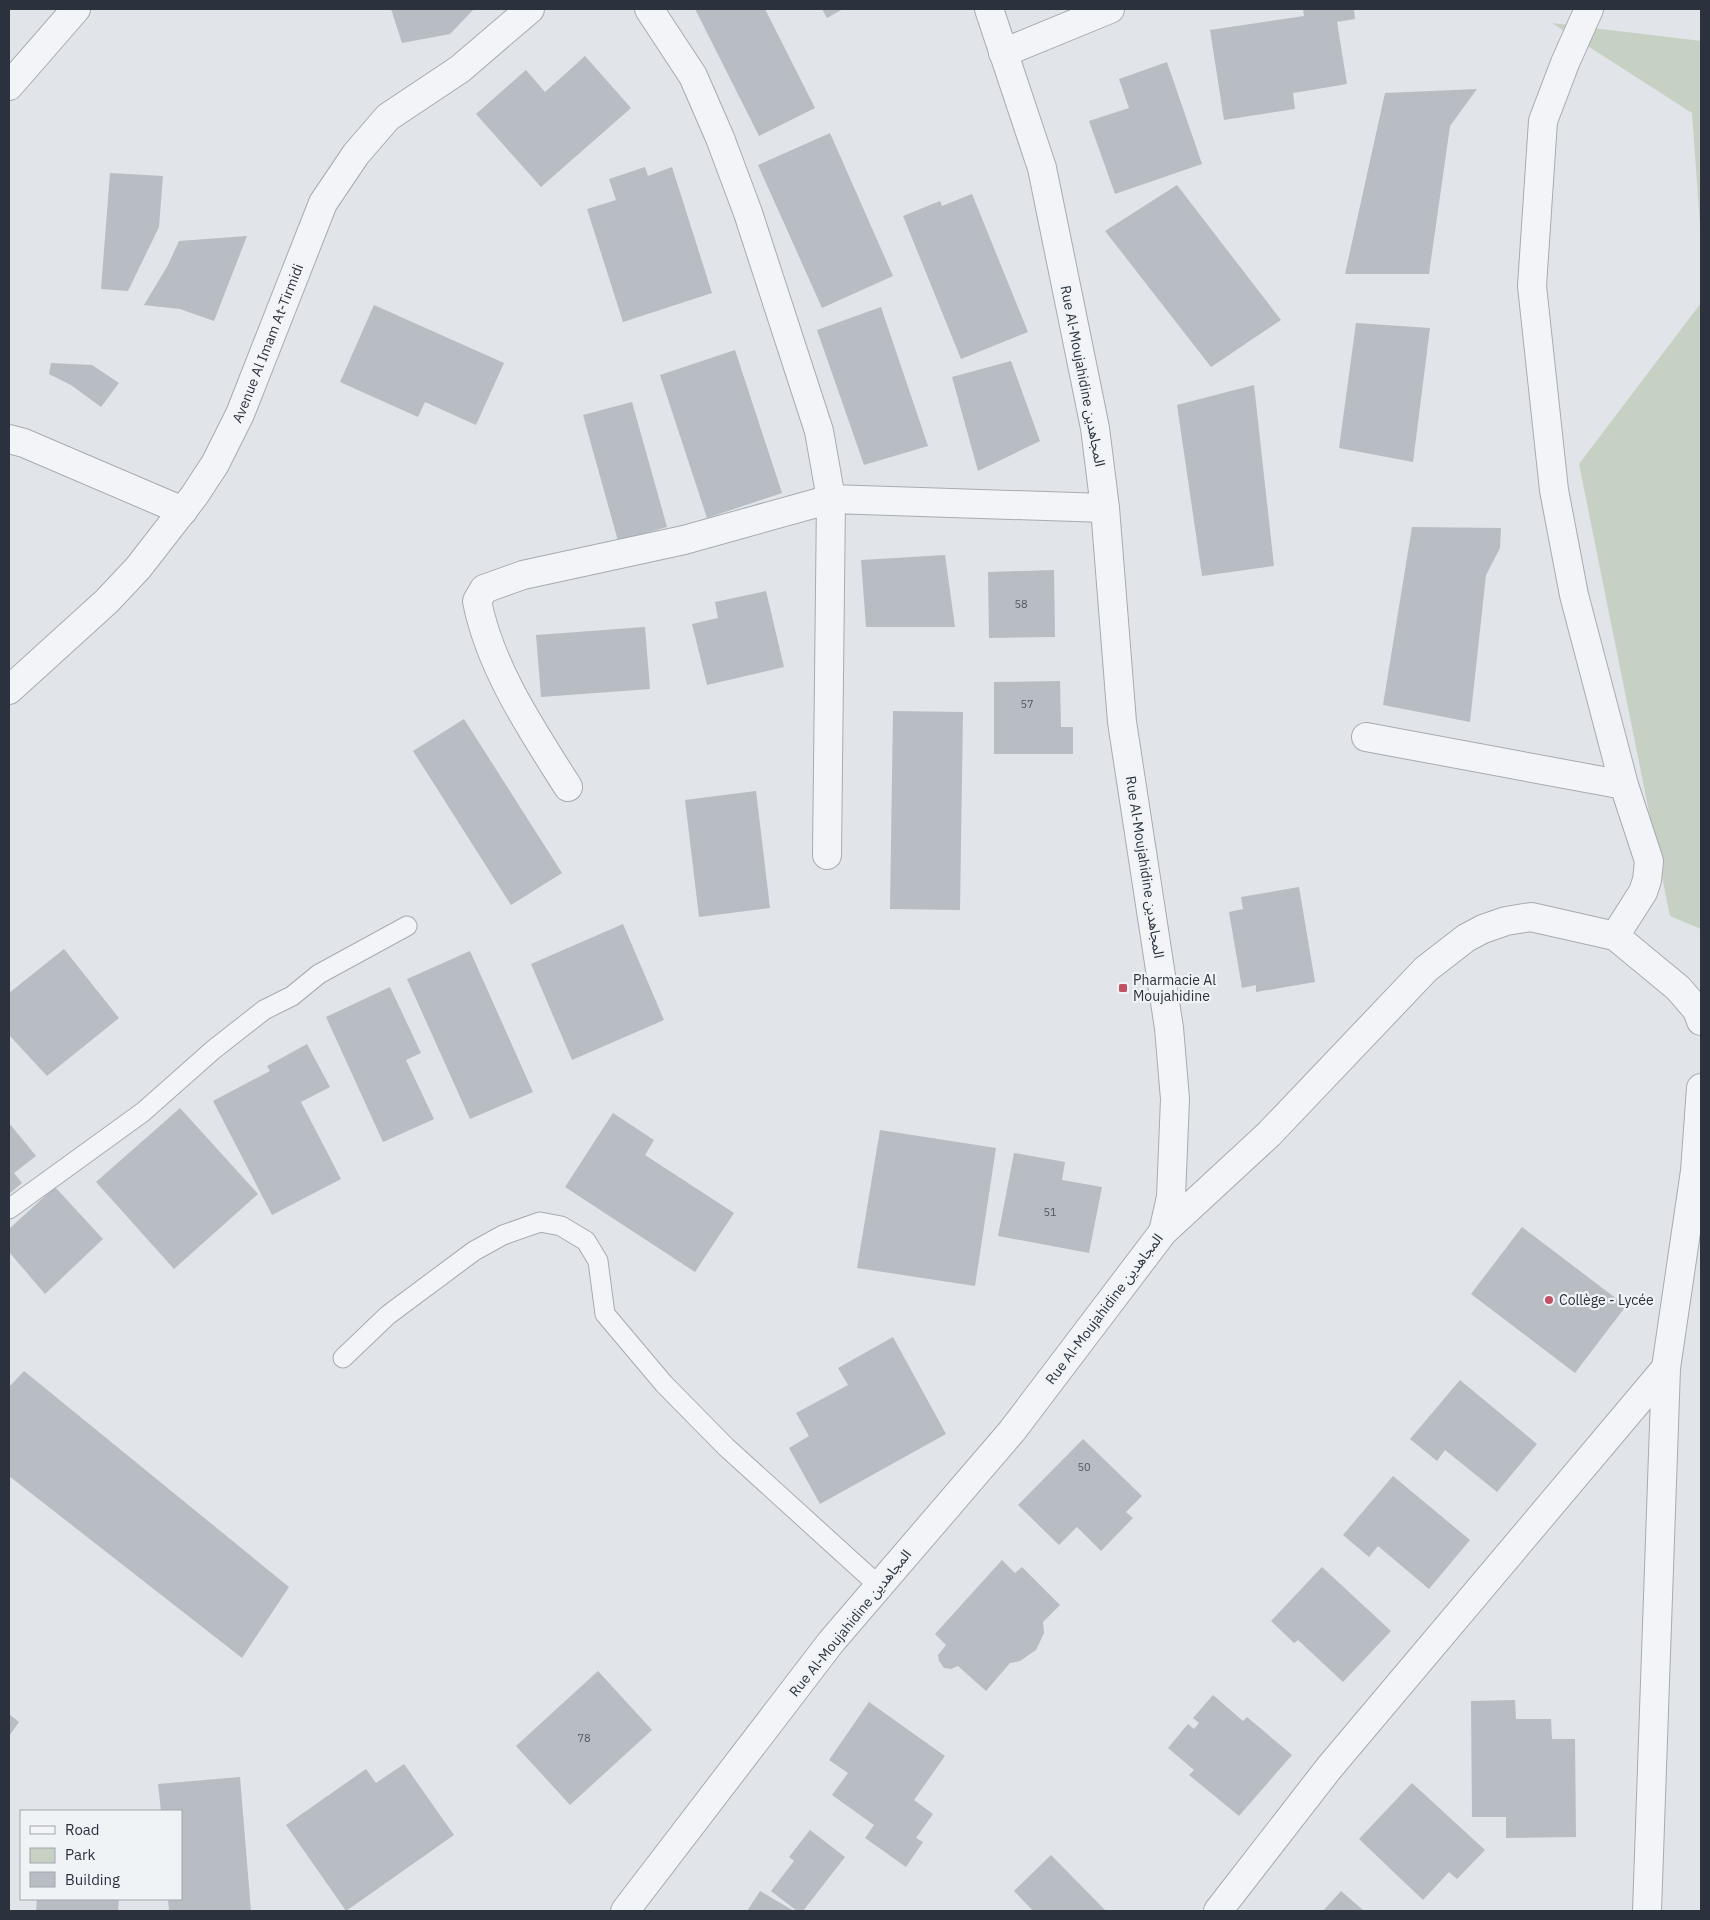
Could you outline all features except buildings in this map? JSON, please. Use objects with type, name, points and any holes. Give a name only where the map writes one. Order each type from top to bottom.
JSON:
[{"type":"street","points":[[9,86],[76,9]]},
{"type":"street","name":"Avenue Al Imam At-Tirmidi","points":[[9,690],[107,601],[138,568],[183,511],[215,464],[240,414],[313,226],[332,187],[356,154],[388,117],[460,69],[530,9]]},
{"type":"street","points":[[649,9],[693,76],[723,146],[819,431],[830,499],[827,855]]},
{"type":"street","name":"Rue Al-Moujahidine المجاهدين","points":[[625,1911],[831,1642],[1012,1431],[1163,1232],[1171,1197],[1175,1099],[1169,1028],[1122,722],[1105,508],[1095,428],[1042,168],[989,9]]},
{"type":"street","points":[[1004,53],[1110,9]]},
{"type":"street","points":[[1589,9],[1565,63],[1543,121],[1532,286],[1556,500],[1578,613],[1624,785],[1649,861],[1643,892],[1615,936]]},
{"type":"street","points":[[9,439],[24,443],[183,511]]},
{"type":"street","points":[[568,787],[531,728],[500,668],[480,616],[477,600],[480,594],[492,585],[523,575],[684,540],[830,499],[1105,508]]},
{"type":"street","points":[[1366,737],[1624,785]]},
{"type":"street","points":[[1163,1232],[1269,1134],[1426,968],[1466,938],[1506,921],[1531,917],[1615,936],[1678,988],[1697,1010],[1701,1021]]},
{"type":"street","points":[[1647,1911],[1666,1368],[1695,1171],[1701,1088]]},
{"type":"street","points":[[1218,1911],[1336,1761],[1666,1368]]},
{"type":"lane","points":[[9,1209],[143,1112],[213,1050],[264,1010],[292,996],[319,974],[407,926]]},
{"type":"lane","points":[[343,1358],[388,1316],[474,1251],[503,1235],[540,1222],[561,1226],[586,1241],[598,1261],[605,1314],[664,1384],[726,1447],[878,1585]]},
{"type":"green space","points":[[1552,23],[1701,41],[1701,239],[1692,113]]},
{"type":"green space","points":[[1701,303],[1701,929],[1670,916],[1579,464]]},
{"type":"place","name":"Pharmacie Al Moujahidine","points":[[1123,988]]},
{"type":"place","name":"Collège - Lycée","points":[[1549,1300]]}]
